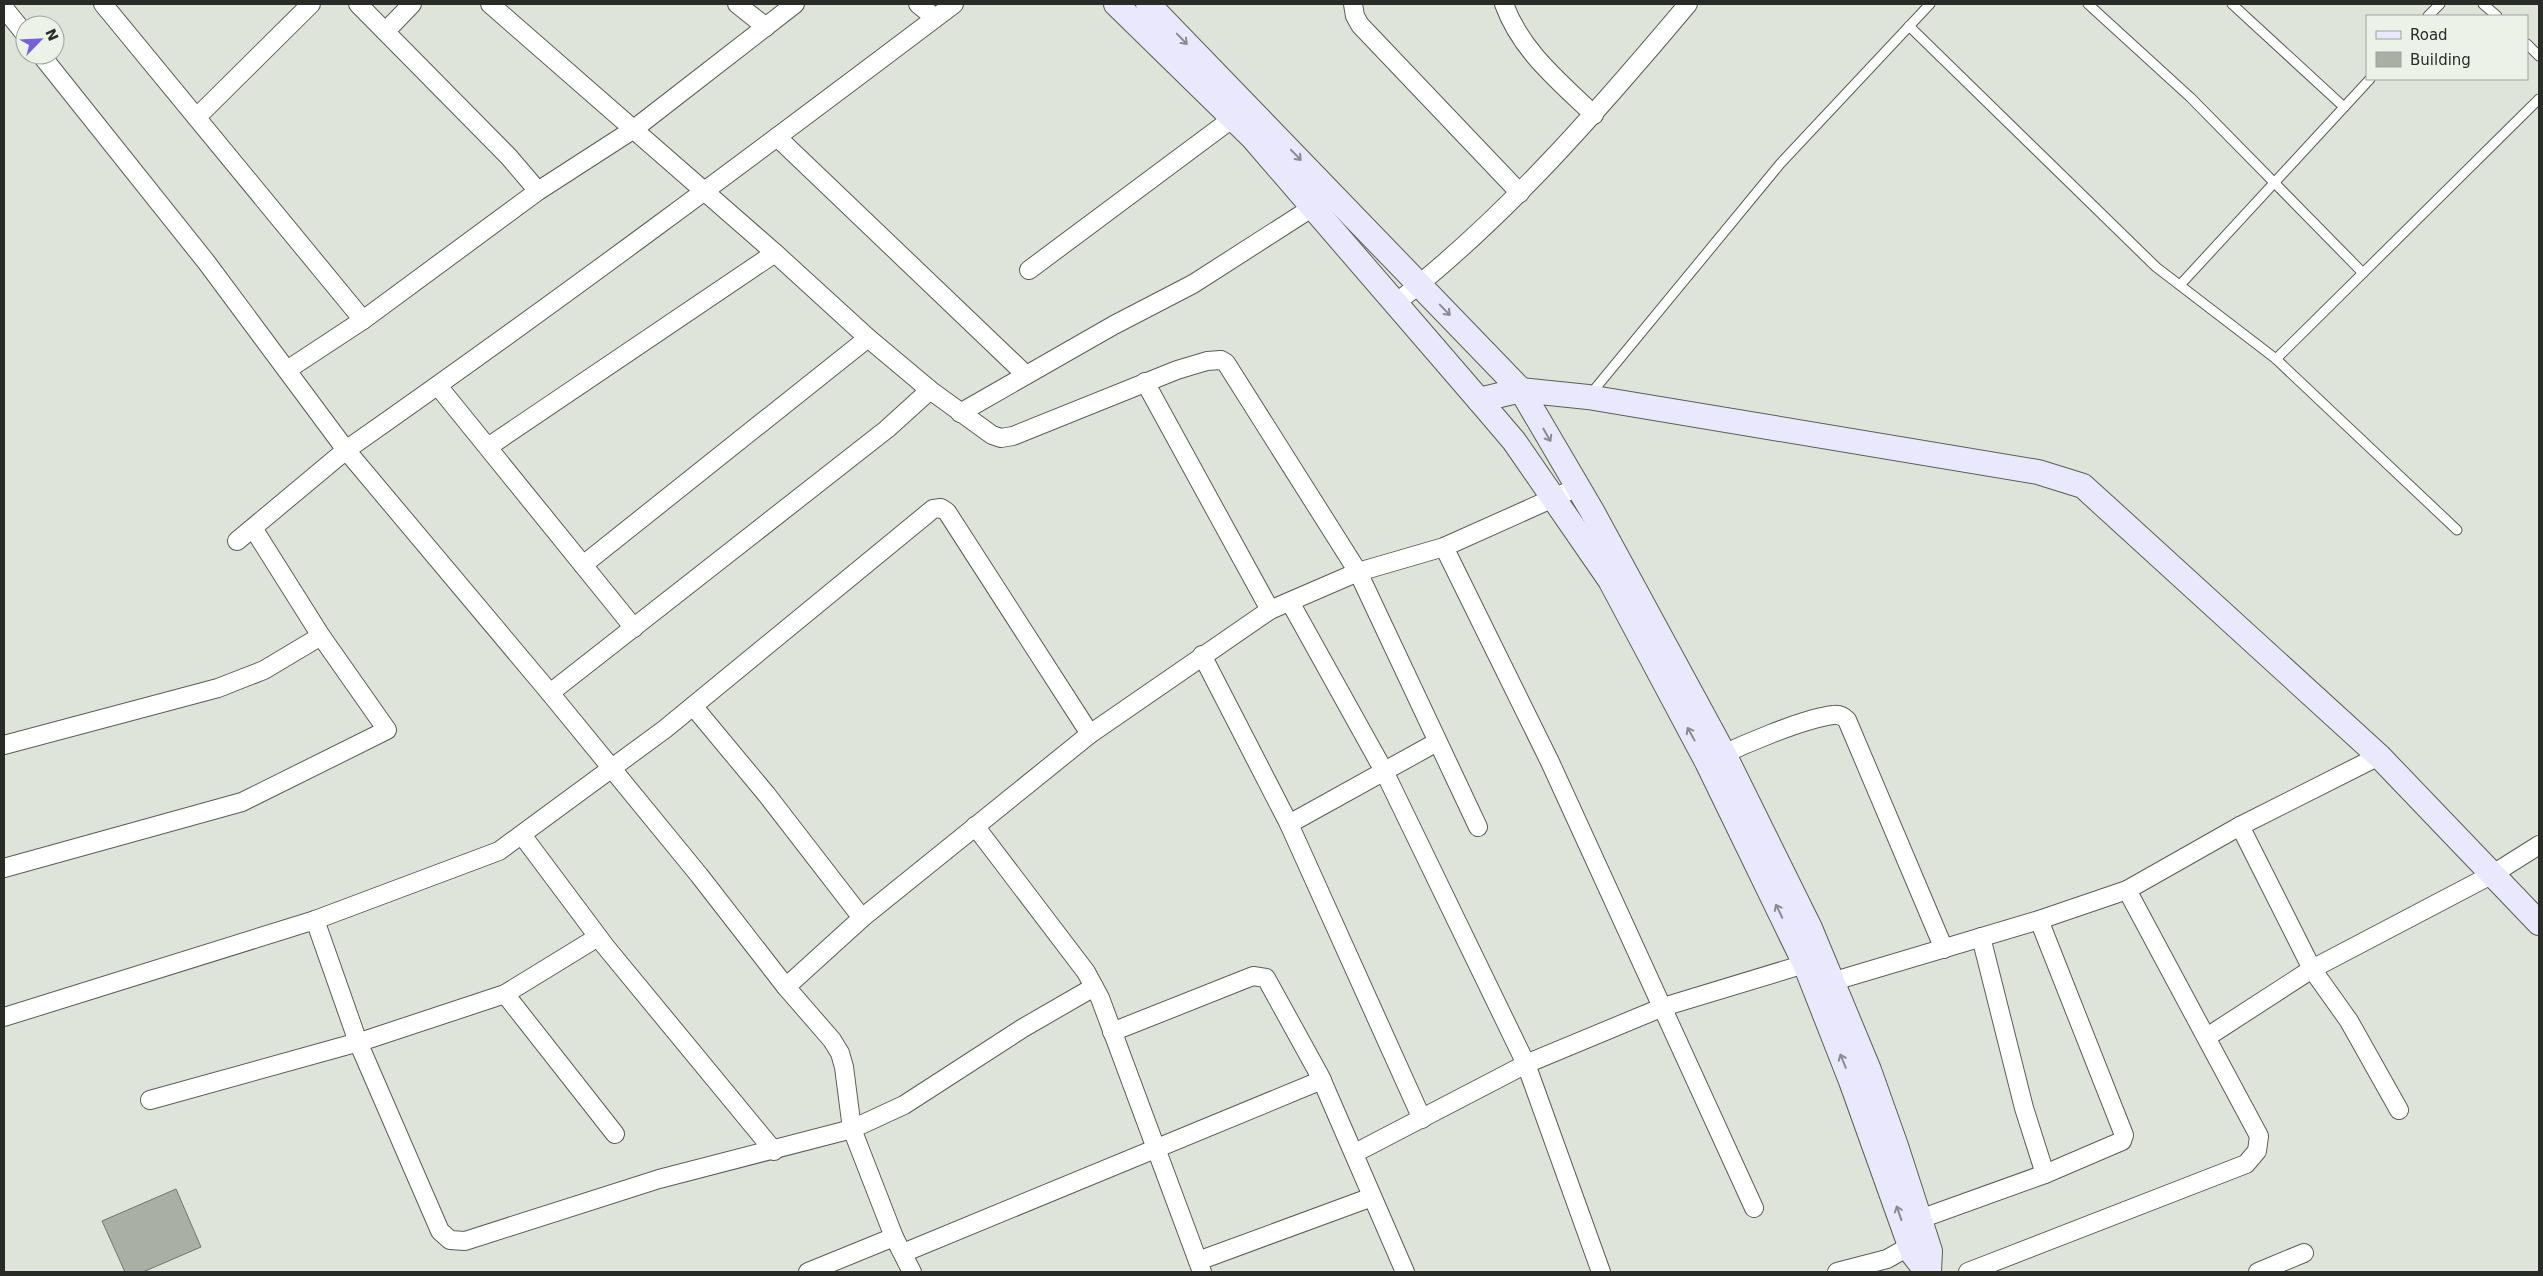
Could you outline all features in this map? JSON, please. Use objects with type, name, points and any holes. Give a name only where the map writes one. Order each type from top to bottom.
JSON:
[{"type":"street","points":[[103,4],[363,320]]},
{"type":"street","points":[[197,117],[310,4]]},
{"type":"street","points":[[358,4],[538,191]]},
{"type":"street","points":[[386,31],[412,4]]},
{"type":"street","points":[[490,4],[634,129],[868,338],[930,390],[992,435],[1001,438],[1013,436],[1145,382],[1207,361],[1221,360],[1226,363],[1358,572],[1478,827]]},
{"type":"street","points":[[737,4],[766,27]]},
{"type":"street","points":[[287,370],[363,320],[538,191],[634,129],[795,4]]},
{"type":"street","points":[[918,4],[935,18]]},
{"type":"street","points":[[237,541],[346,450],[438,386],[704,191],[954,4]]},
{"type":"street","points":[[1116,4],[1253,138],[1396,303],[1514,441],[1610,580],[1716,758],[1810,928],[1823,984],[1854,1090],[1913,1254],[1928,1272]]},
{"type":"street","points":[[1148,4],[1521,390],[1578,487],[1716,758],[1805,964],[1823,984],[1869,1070],[1930,1251],[1928,1272]]},
{"type":"street","points":[[1353,4],[1355,16],[1360,25],[1520,194]]},
{"type":"street","points":[[1504,4],[1511,22],[1529,51],[1594,115]]},
{"type":"street","points":[[1396,303],[1420,284],[1520,194],[1594,115],[1688,4]]},
{"type":"street","points":[[4,8],[15,22]]},
{"type":"street","points":[[49,65],[207,263],[346,450],[550,693],[611,770],[699,875],[840,1053],[852,1129],[894,1238],[912,1272]]},
{"type":"street","points":[[1030,270],[1233,118]]},
{"type":"street","points":[[777,137],[1026,375]]},
{"type":"street","points":[[960,413],[1114,325],[1193,284],[1313,207]]},
{"type":"street","points":[[488,447],[775,254]]},
{"type":"street","points":[[582,565],[868,338]]},
{"type":"street","points":[[1145,382],[1270,610]]},
{"type":"street","points":[[438,386],[634,628]]},
{"type":"street","points":[[550,693],[887,429],[930,390]]},
{"type":"street","points":[[1479,400],[1521,390],[1588,397],[2038,472],[2083,486],[2379,756],[2539,922]]},
{"type":"street","points":[[786,986],[862,918],[1090,734],[1202,655],[1270,610],[1358,572],[1444,547],[1578,487]]},
{"type":"street","points":[[4,1017],[315,920],[500,851],[611,770],[693,706],[933,509],[941,508],[947,512],[1090,734]]},
{"type":"street","points":[[4,868],[242,802],[387,730],[321,636],[253,528]]},
{"type":"street","points":[[1444,547],[1550,762],[1754,1208]]},
{"type":"street","points":[[1290,602],[1384,771],[1526,1064],[1601,1272]]},
{"type":"street","points":[[4,745],[218,688],[264,670],[321,636]]},
{"type":"street","points":[[1202,655],[1289,824],[1422,1120]]},
{"type":"street","points":[[693,706],[767,795],[862,918]]},
{"type":"street","points":[[1716,758],[1795,726],[1834,714],[1841,715],[1847,720],[1944,949]]},
{"type":"street","points":[[1289,824],[1437,742]]},
{"type":"street","points":[[1823,984],[2039,920],[2126,890],[2240,826],[2379,756]]},
{"type":"street","points":[[975,826],[1086,972],[1094,987],[1157,1149],[1200,1267],[1372,1197]]},
{"type":"street","points":[[2240,826],[2312,969],[2349,1021],[2399,1110]]},
{"type":"street","points":[[522,835],[598,937],[774,1151]]},
{"type":"street","points":[[2207,1037],[2312,969],[2493,874],[2539,845]]},
{"type":"street","points":[[1968,1272],[2246,1164],[2258,1151],[2259,1136],[2126,890]]},
{"type":"street","points":[[315,920],[358,1042],[440,1231],[450,1240],[465,1241],[659,1179],[774,1151],[852,1129],[904,1105],[1023,1028],[1094,987]]},
{"type":"street","points":[[1920,1218],[2045,1174],[2122,1141],[2124,1135],[2039,920]]},
{"type":"street","points":[[150,1100],[358,1042],[505,994],[598,937]]},
{"type":"street","points":[[1981,937],[2024,1108],[2045,1174]]},
{"type":"street","points":[[1355,1153],[1422,1120],[1526,1064],[1663,1006],[1805,964]]},
{"type":"street","points":[[1112,1032],[1253,976],[1259,976],[1269,982],[1322,1080],[1355,1153],[1403,1272]]},
{"type":"street","points":[[505,994],[615,1134]]},
{"type":"street","points":[[903,1253],[1322,1080]]},
{"type":"street","points":[[808,1272],[894,1238]]},
{"type":"street","points":[[1837,1272],[1887,1258],[1910,1246]]},
{"type":"street","points":[[2258,1272],[2304,1252]]},
{"type":"lane","points":[[1588,397],[1780,164],[1930,4]]},
{"type":"lane","points":[[2088,4],[2191,98],[2276,182],[2363,273]]},
{"type":"lane","points":[[2232,4],[2344,107]]},
{"type":"lane","points":[[2429,15],[2440,4]]},
{"type":"lane","points":[[2483,4],[2496,15]]},
{"type":"lane","points":[[1909,26],[2156,267],[2276,359],[2457,530]]},
{"type":"lane","points":[[2528,45],[2539,56]]},
{"type":"lane","points":[[2180,285],[2369,80]]},
{"type":"lane","points":[[2276,359],[2539,99]]},
{"type":"building","points":[[176,1189],[201,1247],[143,1272],[125,1272],[102,1221]]}]
